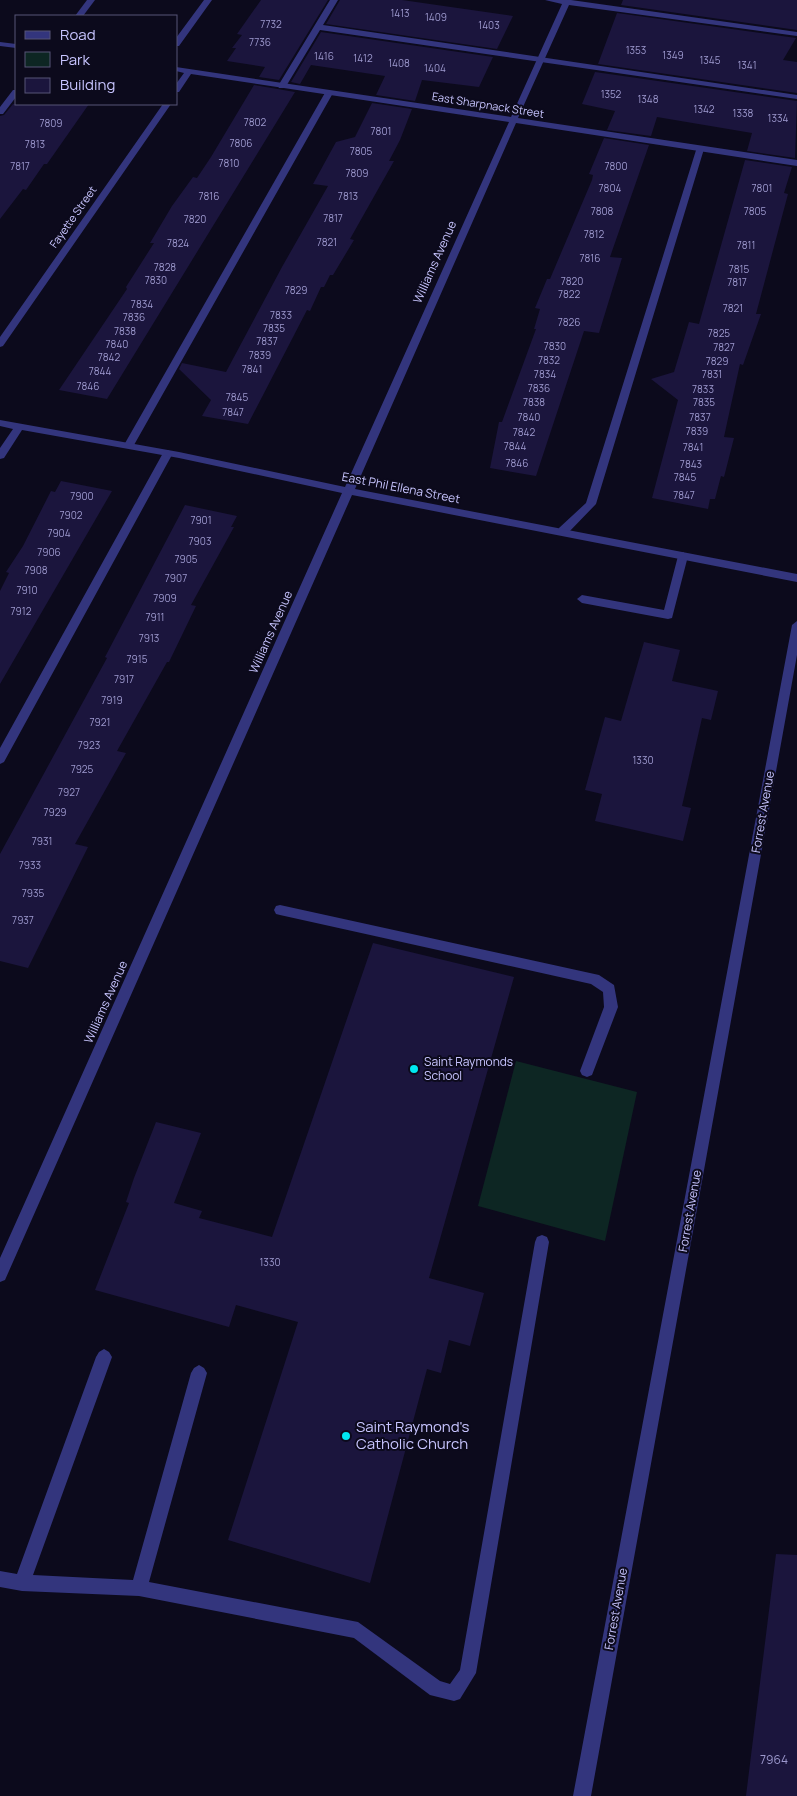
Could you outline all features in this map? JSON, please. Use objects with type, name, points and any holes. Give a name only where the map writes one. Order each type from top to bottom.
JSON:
[{"type":"street","points":[[79,15],[92,0]]},
{"type":"street","points":[[178,41],[208,0]]},
{"type":"street","points":[[282,86],[334,0]]},
{"type":"street","points":[[549,0],[797,34]]},
{"type":"street","name":"Williams Avenue","points":[[0,1275],[566,1]]},
{"type":"street","points":[[318,27],[542,58],[797,97]]},
{"type":"street","points":[[0,44],[15,46]]},
{"type":"street","name":"East Sharpnack Street","points":[[178,70],[797,163]]},
{"type":"street","points":[[178,87],[189,72]]},
{"type":"street","points":[[0,112],[15,93]]},
{"type":"street","points":[[129,446],[328,93]]},
{"type":"street","name":"Fayette Street","points":[[0,344],[166,105]]},
{"type":"street","points":[[563,531],[591,504],[700,149]]},
{"type":"street","name":"East Phil Ellena Street","points":[[0,423],[168,453],[348,491],[563,531],[797,578]]},
{"type":"street","points":[[0,456],[19,427]]},
{"type":"street","points":[[0,759],[168,453]]},
{"type":"street","points":[[582,599],[668,615],[684,556]]},
{"type":"street","name":"Forrest Avenue","points":[[582,1796],[797,625]]},
{"type":"street","points":[[280,910],[594,979],[609,989],[611,1007],[587,1071]]},
{"type":"street","points":[[0,1579],[22,1583],[139,1588],[358,1630],[436,1689],[454,1693],[468,1673],[542,1242]]},
{"type":"street","points":[[22,1583],[104,1357]]},
{"type":"street","points":[[139,1588],[199,1373]]},
{"type":"green space","points":[[516,1061],[637,1092],[605,1241],[478,1206]]},
{"type":"building","points":[[261,0],[328,0],[279,80],[259,77],[265,67],[227,61],[236,48],[232,48],[242,35],[237,34]]},
{"type":"building","points":[[340,0],[402,0],[513,16],[497,49],[326,24]]},
{"type":"building","points":[[623,0],[797,0],[797,30],[621,5]]},
{"type":"building","points":[[617,13],[796,38],[783,60],[797,62],[797,93],[598,64]]},
{"type":"building","points":[[321,32],[493,57],[479,87],[422,80],[415,101],[376,95],[385,76],[311,65],[300,84],[291,82]]},
{"type":"building","points":[[595,72],[797,101],[795,158],[747,151],[752,133],[657,117],[651,136],[607,130],[615,111],[582,104]]},
{"type":"building","points":[[254,85],[295,92],[107,399],[59,390],[127,289],[126,287],[154,243],[150,243],[172,206],[193,177],[197,178]]},
{"type":"building","points":[[372,103],[412,109],[400,140],[389,161],[394,161],[350,239],[354,240],[333,275],[330,275],[324,287],[321,287],[310,311],[307,310],[248,424],[202,416],[211,400],[179,369],[182,363],[226,372],[328,186],[313,184],[336,142],[355,137]]},
{"type":"building","points":[[13,104],[88,105],[47,164],[44,164],[26,190],[23,189],[0,219],[0,116],[4,115]]},
{"type":"building","points":[[604,138],[649,145],[610,257],[622,258],[599,333],[584,331],[536,476],[490,468],[499,422],[502,422],[536,329],[534,329],[540,309],[535,308],[547,279],[550,279],[592,180],[593,175],[589,174]]},
{"type":"building","points":[[745,160],[792,167],[784,193],[788,194],[756,314],[761,314],[743,365],[740,364],[724,437],[734,438],[724,477],[721,476],[715,499],[710,499],[708,509],[652,498],[678,400],[651,379],[674,372],[689,322],[699,324]]},
{"type":"building","points":[[61,481],[112,491],[0,684],[0,591],[9,573],[6,572],[23,546],[51,491],[55,492]]},
{"type":"building","points":[[185,505],[237,516],[231,527],[234,527],[191,605],[196,606],[169,662],[167,662],[117,751],[126,753],[75,844],[88,847],[28,968],[0,961],[0,854],[107,658],[105,657]]},
{"type":"building","points":[[644,642],[680,650],[672,681],[718,691],[711,720],[702,718],[682,806],[691,808],[683,841],[595,821],[602,794],[585,790],[605,717],[621,721]]},
{"type":"building","points":[[373,943],[514,977],[429,1278],[484,1293],[470,1346],[449,1340],[441,1373],[427,1369],[370,1583],[228,1540],[298,1322],[236,1305],[229,1327],[95,1290],[129,1203],[126,1202],[134,1178],[156,1122],[201,1133],[174,1203],[202,1211],[199,1218],[272,1237]]},
{"type":"building","points":[[776,1554],[797,1555],[797,1796],[746,1796]]},
{"type":"place","name":"Saint Raymonds School","points":[[414,1069]]},
{"type":"place","name":"Saint Raymond's Catholic Church","points":[[346,1436]]}]
